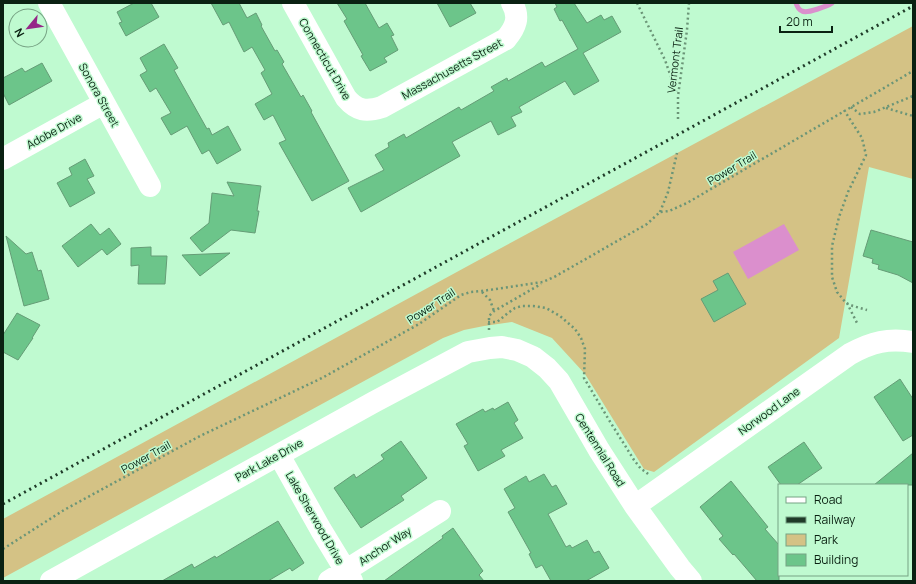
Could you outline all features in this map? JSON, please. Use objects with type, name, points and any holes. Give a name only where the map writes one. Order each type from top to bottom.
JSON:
[{"type":"street","name":"Sonora Street","points":[[49,3],[150,186]]},
{"type":"street","name":"Connecticut Drive","points":[[293,3],[346,98],[351,104],[361,110]]},
{"type":"street","name":"Massachusetts Street","points":[[361,110],[372,110],[382,107],[506,39],[513,31],[516,20],[516,13],[512,3]]},
{"type":"street","name":"Adobe Drive","points":[[3,159],[104,103]]},
{"type":"street","name":"Norwood Lane","points":[[635,506],[850,354],[862,347],[877,342],[913,342]]},
{"type":"street","name":"Centennial Road","points":[[490,348],[502,347],[517,350],[533,357],[547,368],[559,381],[599,450],[635,506],[691,581]]},
{"type":"street","name":"Park Lake Drive","points":[[51,581],[468,352],[490,348]]},
{"type":"street","name":"Lake Sherwood Drive","points":[[278,455],[321,530],[342,578]]},
{"type":"street","name":"Anchor Way","points":[[342,578],[440,511]]},
{"type":"path","points":[[637,3],[665,60],[678,96]]},
{"type":"path","name":"Vermont Trail","points":[[678,119],[678,96],[687,30],[688,3]]},
{"type":"path","name":"Power Trail","points":[[3,549],[64,510],[200,436],[322,378],[419,324],[461,295],[471,292],[543,282],[647,224],[660,212],[669,211],[687,203],[913,70]]},
{"type":"path","points":[[851,107],[860,114],[874,112],[913,96]]},
{"type":"path","points":[[886,108],[913,116]]},
{"type":"path","points":[[844,110],[862,138],[866,155],[838,217],[832,246],[832,277],[837,292],[846,303],[857,323]]},
{"type":"path","points":[[660,212],[668,192],[677,153]]},
{"type":"path","points":[[482,291],[490,300],[494,311],[543,282]]},
{"type":"path","points":[[846,303],[867,310]]},
{"type":"green space","points":[[913,26],[913,179],[869,167],[839,338],[654,472],[644,469],[585,374],[552,338],[512,322],[484,326],[464,330],[443,338],[3,578],[3,519]]},
{"type":"shaded area","points":[[784,224],[799,250],[748,279],[733,252]]},
{"type":"building","points":[[134,3],[151,3],[159,17],[126,36],[119,23],[122,22],[117,12]]},
{"type":"building","points":[[211,3],[239,3],[247,18],[256,13],[262,25],[261,26],[275,51],[277,50],[284,62],[282,64],[301,97],[303,95],[349,181],[312,201],[279,143],[286,140],[273,115],[264,120],[255,104],[272,94],[261,73],[265,70],[252,47],[244,52],[229,22],[223,25]]},
{"type":"building","points":[[337,3],[365,3],[379,28],[387,23],[394,35],[391,36],[398,50],[384,58],[387,62],[370,71],[344,21],[347,19]]},
{"type":"building","points":[[437,3],[470,3],[476,13],[450,27]]},
{"type":"building","points":[[555,3],[574,3],[587,23],[601,15],[604,20],[612,16],[621,32],[583,53],[599,81],[574,95],[565,81],[519,107],[522,112],[511,117],[516,126],[498,135],[491,121],[452,142],[460,156],[361,212],[348,188],[384,170],[375,155],[389,147],[388,143],[404,134],[406,138],[459,107],[461,110],[494,91],[491,87],[507,78],[508,81],[542,62],[545,67],[578,49],[562,20],[560,21],[554,9],[557,7]]},
{"type":"building","points":[[164,44],[178,68],[174,70],[207,129],[209,128],[212,135],[228,126],[241,150],[217,164],[209,150],[202,154],[187,126],[171,135],[161,118],[171,113],[156,88],[150,92],[140,75],[147,71],[140,58]]},
{"type":"building","points":[[42,63],[52,81],[9,105],[3,93],[3,78],[22,68],[25,72]]},
{"type":"building","points":[[85,159],[94,176],[87,179],[95,193],[70,207],[57,183],[72,175],[69,168]]},
{"type":"building","points":[[227,182],[261,186],[255,233],[231,230],[202,252],[190,238],[209,223],[212,193],[234,196]]},
{"type":"building","points":[[91,224],[100,235],[109,228],[121,244],[107,255],[102,249],[78,267],[62,246]]},
{"type":"building","points":[[871,230],[913,242],[913,283],[898,275],[878,269],[879,265],[872,263],[873,259],[863,256]]},
{"type":"building","points":[[6,236],[26,254],[32,252],[38,271],[41,270],[49,299],[24,306]]},
{"type":"building","points":[[151,247],[151,256],[167,256],[165,284],[138,284],[139,265],[131,266],[131,248]]},
{"type":"building","points":[[230,253],[200,276],[182,255]]},
{"type":"building","points":[[728,273],[746,304],[714,322],[701,299],[718,290],[713,281]]},
{"type":"building","points":[[17,313],[40,325],[18,360],[3,352],[3,335]]},
{"type":"building","points":[[900,379],[913,399],[913,435],[903,441],[874,397]]},
{"type":"building","points":[[508,402],[518,420],[514,423],[523,438],[501,450],[505,456],[478,471],[464,446],[468,444],[456,424],[483,409],[485,412],[493,408],[494,410]]},
{"type":"building","points":[[401,441],[427,478],[401,496],[404,500],[361,528],[334,488],[354,474],[356,478],[384,459],[381,455]]},
{"type":"building","points":[[804,442],[822,468],[798,484],[780,484],[768,467]]},
{"type":"building","points":[[913,453],[913,485],[875,484]]},
{"type":"building","points":[[544,474],[552,487],[556,485],[567,504],[548,514],[566,547],[570,545],[572,548],[587,540],[594,553],[599,551],[609,568],[586,581],[551,581],[542,565],[536,568],[529,554],[531,553],[508,512],[515,508],[504,489],[526,476],[529,482]]},
{"type":"building","points":[[731,481],[768,527],[765,529],[778,544],[779,581],[757,581],[719,539],[723,536],[700,507]]},
{"type":"building","points":[[278,521],[304,563],[292,571],[290,568],[268,581],[162,581],[192,564],[194,568],[215,556],[216,558]]},
{"type":"building","points":[[453,528],[483,571],[479,575],[484,581],[384,581],[443,538],[442,536]]},
{"type":"waterway","points":[[796,3],[800,10],[805,12],[832,3]]},
{"type":"railway","points":[[3,504],[913,6]]}]
